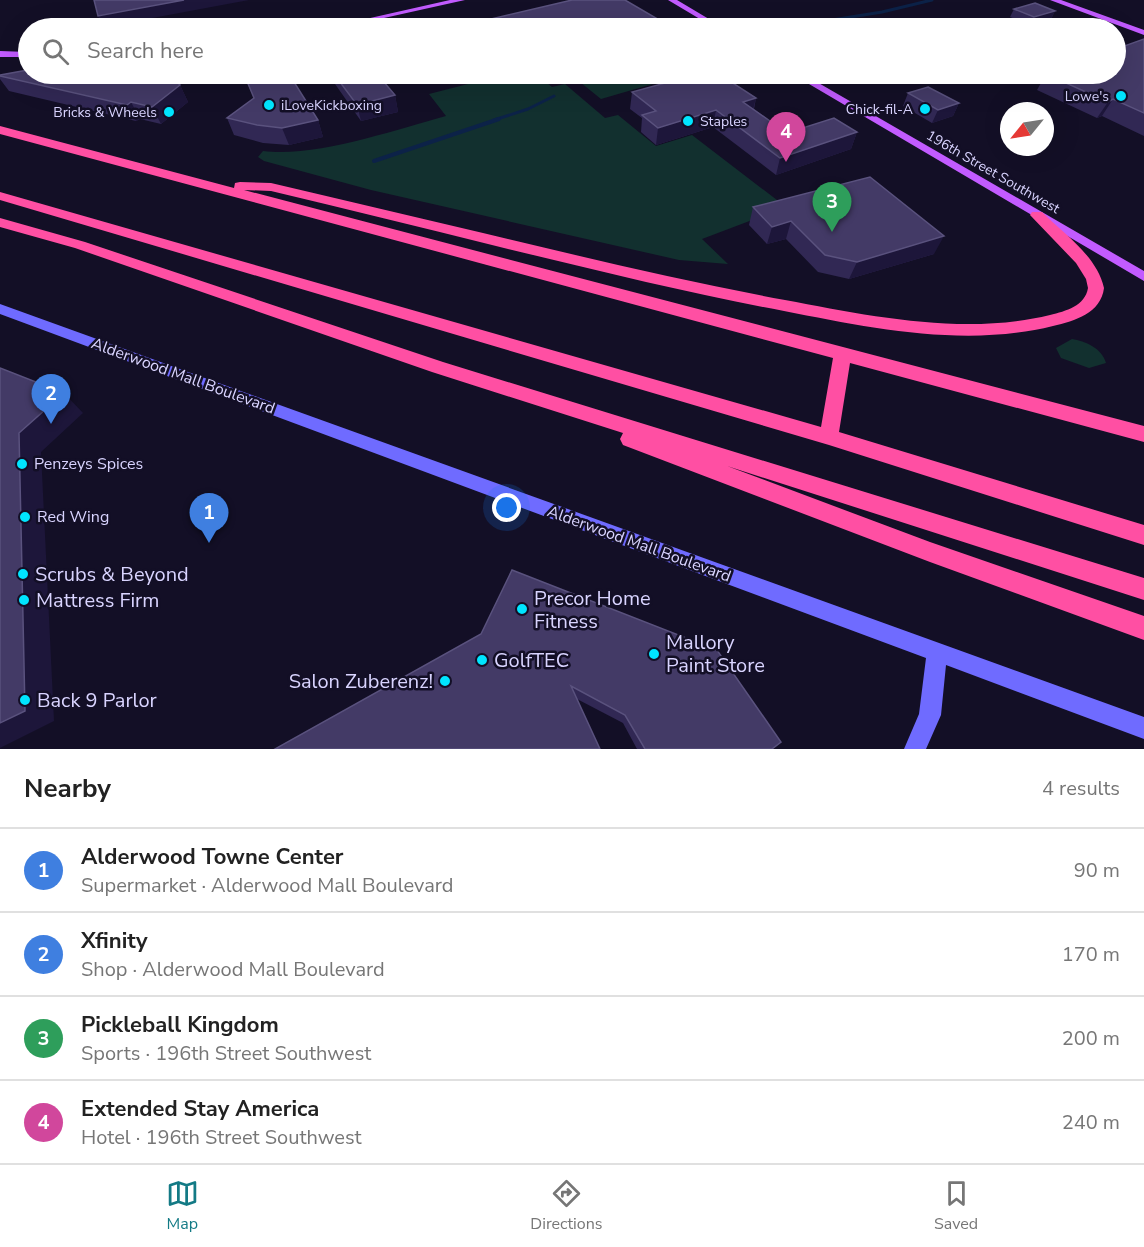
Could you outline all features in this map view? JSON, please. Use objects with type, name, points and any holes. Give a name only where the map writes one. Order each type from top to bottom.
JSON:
[{"type":"highway","points":[[0,130],[1144,434]]},
{"type":"highway","points":[[207,184],[271,187],[696,289],[878,321],[960,329],[1033,324],[1056,320],[1073,315],[1093,299],[1096,289],[1092,275],[1082,261],[1037,215]]},
{"type":"highway","points":[[0,196],[829,437],[1144,535]]},
{"type":"highway","points":[[0,222],[80,245],[438,367],[1144,589]]},
{"type":"highway","points":[[829,437],[843,353]]},
{"type":"highway","points":[[438,367],[930,552],[1144,628]]},
{"type":"highway","points":[[949,382],[1144,422]]},
{"type":"main road","points":[[376,18],[460,0]]},
{"type":"main road","points":[[672,0],[703,18]]},
{"type":"main road","points":[[1054,0],[1103,18]]},
{"type":"main road","points":[[1126,26],[1144,33]]},
{"type":"main road","points":[[0,54],[18,55]]},
{"type":"main road","name":"196th Street Southwest","points":[[814,84],[1144,277]]},
{"type":"main road","name":"Alderwood Mall Boulevard","points":[[0,309],[1144,728]]},
{"type":"main road","points":[[915,749],[930,716],[938,652]]},
{"type":"green space","points":[[468,84],[548,84],[552,87],[565,84],[605,118],[618,115],[656,146],[692,135],[786,207],[702,239],[728,264],[679,260],[371,190],[264,161],[258,157],[263,151],[284,152],[330,147],[446,116],[429,94]]},
{"type":"green space","points":[[582,84],[653,84],[601,99]]},
{"type":"green space","points":[[1072,339],[1092,346],[1101,353],[1106,363],[1089,368],[1061,358],[1056,348]]},
{"type":"building","points":[[94,0],[184,0],[98,16]]},
{"type":"building","points":[[572,0],[625,0],[656,18],[496,18]]},
{"type":"building","points":[[1035,3],[1055,11],[1034,17],[1014,9]]},
{"type":"building","points":[[1144,39],[1144,113],[1113,99],[1108,102],[1068,84],[1126,84],[1126,45]]},
{"type":"building","points":[[18,72],[18,80],[0,76]]},
{"type":"building","points":[[35,84],[180,85],[152,107],[131,102],[127,105]]},
{"type":"building","points":[[248,84],[295,84],[318,120],[282,128],[227,118],[254,98]]},
{"type":"building","points":[[341,84],[386,84],[395,95],[357,105]]},
{"type":"building","points":[[661,84],[734,84],[756,98],[743,102],[787,133],[834,118],[857,132],[780,158],[716,110],[658,128],[642,115],[656,111],[632,92]]},
{"type":"building","points":[[928,87],[959,103],[938,110],[908,93]]},
{"type":"building","points":[[870,177],[944,236],[857,262],[825,255],[791,221],[772,227],[753,207]]},
{"type":"building","points":[[0,368],[64,393],[19,433],[25,711],[0,723]]},
{"type":"building","points":[[512,570],[717,650],[781,742],[772,749],[645,749],[625,715],[571,686],[600,749],[275,749],[481,634]]},
{"type":"waterway","points":[[844,18],[932,0]]},
{"type":"waterway","points":[[494,120],[528,109],[554,96]]},
{"type":"waterway","points":[[374,161],[499,119]]},
{"type":"place","name":"Lowe's","points":[[1121,96]]},
{"type":"place","name":"iLoveKickboxing","points":[[269,105]]},
{"type":"place","name":"Chick-fil-A","points":[[925,109]]},
{"type":"place","name":"Bricks & Wheels","points":[[169,112]]},
{"type":"place","name":"Staples","points":[[688,121]]},
{"type":"place","name":"Extended Stay America","points":[[786,162]]},
{"type":"place","name":"Pickleball Kingdom","points":[[832,232]]},
{"type":"place","name":"Xfinity","points":[[51,424]]},
{"type":"place","name":"Penzeys Spices","points":[[22,464]]},
{"type":"place","name":"Red Wing","points":[[25,517]]},
{"type":"place","name":"Alderwood Towne Center","points":[[209,543]]},
{"type":"place","name":"Scrubs & Beyond","points":[[23,574]]},
{"type":"place","name":"Mattress Firm","points":[[24,600]]},
{"type":"place","name":"Precor Home Fitness","points":[[522,609]]},
{"type":"place","name":"Mallory Paint Store","points":[[654,654]]},
{"type":"place","name":"GolfTEC","points":[[482,660]]},
{"type":"place","name":"Salon Zuberenz!","points":[[445,681]]},
{"type":"place","name":"Back 9 Parlor","points":[[25,700]]}]
